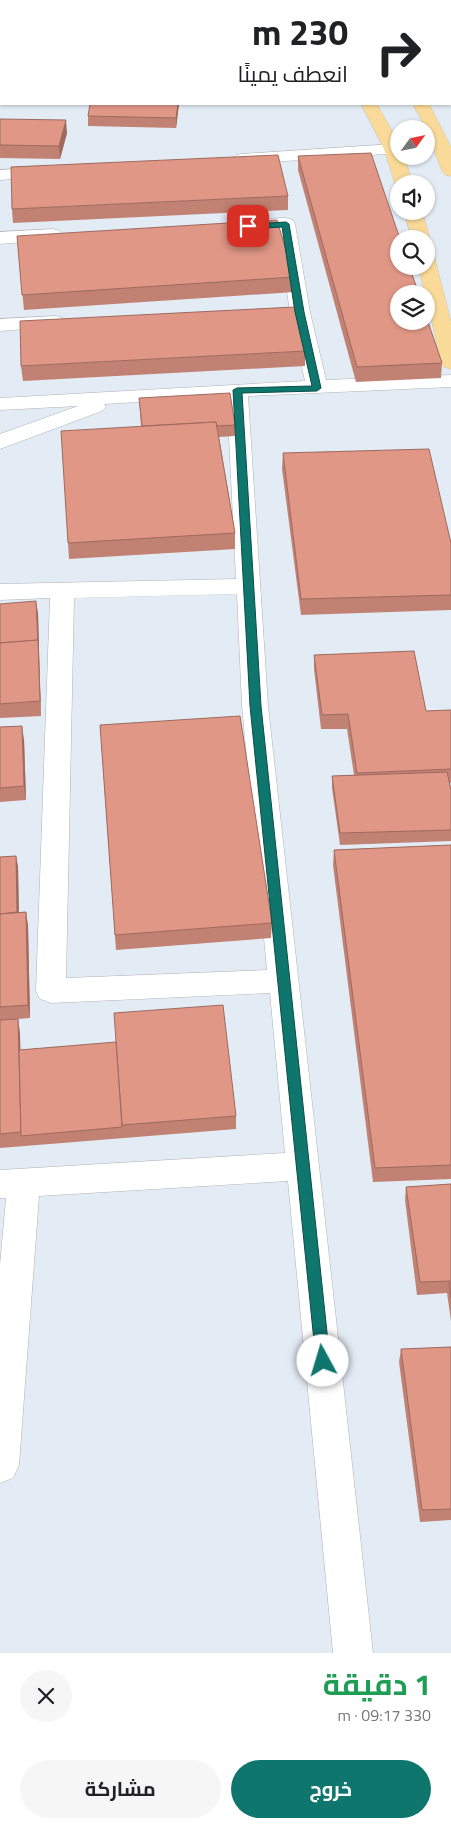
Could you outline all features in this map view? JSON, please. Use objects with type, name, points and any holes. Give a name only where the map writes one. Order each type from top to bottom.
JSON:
[{"type":"main road","points":[[370,105],[390,145]]},
{"type":"main road","points":[[422,105],[443,148],[451,171]]},
{"type":"main road","points":[[430,275],[451,363]]},
{"type":"street","points":[[226,160],[390,149]]},
{"type":"street","points":[[0,175],[69,171]]},
{"type":"street","points":[[226,227],[286,224],[300,312],[317,388]]},
{"type":"street","points":[[0,238],[69,234]]},
{"type":"street","points":[[280,313],[300,312]]},
{"type":"street","points":[[0,325],[70,322]]},
{"type":"street","points":[[0,404],[237,390],[451,382]]},
{"type":"street","points":[[237,390],[256,706],[353,1653]]},
{"type":"street","points":[[0,442],[16,434],[127,397]]},
{"type":"street","points":[[0,592],[248,586]]},
{"type":"street","points":[[62,590],[51,990],[284,981]]},
{"type":"street","points":[[0,1465],[12,1183],[303,1166]]},
{"type":"building","points":[[90,105],[178,105],[176,118],[88,116]]},
{"type":"building","points":[[0,119],[66,120],[59,146],[0,145]]},
{"type":"building","points":[[371,153],[390,209],[390,220],[394,220],[397,230],[390,230],[390,275],[412,275],[416,285],[390,285],[390,330],[431,330],[442,363],[357,367],[298,156]]},
{"type":"building","points":[[278,155],[288,196],[12,209],[11,167]]},
{"type":"building","points":[[277,220],[294,277],[22,295],[17,236]]},
{"type":"building","points":[[295,307],[305,351],[21,366],[20,321]]},
{"type":"building","points":[[230,393],[235,425],[217,426],[216,422],[142,426],[139,398]]},
{"type":"building","points":[[216,422],[235,533],[68,543],[61,431]]},
{"type":"building","points":[[429,449],[451,543],[451,595],[301,599],[283,453]]},
{"type":"building","points":[[36,601],[38,640],[0,643],[0,604]]},
{"type":"building","points":[[38,640],[40,701],[0,704],[0,643]]},
{"type":"building","points":[[414,651],[426,711],[451,710],[451,769],[357,773],[348,714],[322,715],[314,655]]},
{"type":"building","points":[[240,716],[272,923],[115,935],[100,725]]},
{"type":"building","points":[[22,726],[24,786],[0,788],[0,727]]},
{"type":"building","points":[[447,772],[451,790],[451,830],[340,833],[332,776]]},
{"type":"building","points":[[451,845],[451,1165],[375,1168],[334,850]]},
{"type":"building","points":[[16,856],[17,912],[0,914],[0,857]]},
{"type":"building","points":[[26,912],[28,1005],[0,1007],[0,914]]},
{"type":"building","points":[[223,1005],[236,1116],[122,1125],[114,1013]]},
{"type":"building","points":[[18,1019],[21,1132],[0,1134],[0,1020]]},
{"type":"building","points":[[116,1042],[122,1127],[21,1136],[19,1050]]},
{"type":"building","points":[[451,1184],[451,1281],[420,1282],[406,1187]]},
{"type":"building","points":[[451,1347],[451,1509],[422,1510],[401,1349]]},
{"type":"route","points":[[248,226],[286,224],[300,312],[317,388],[237,390],[256,706],[323,1361]]}]
